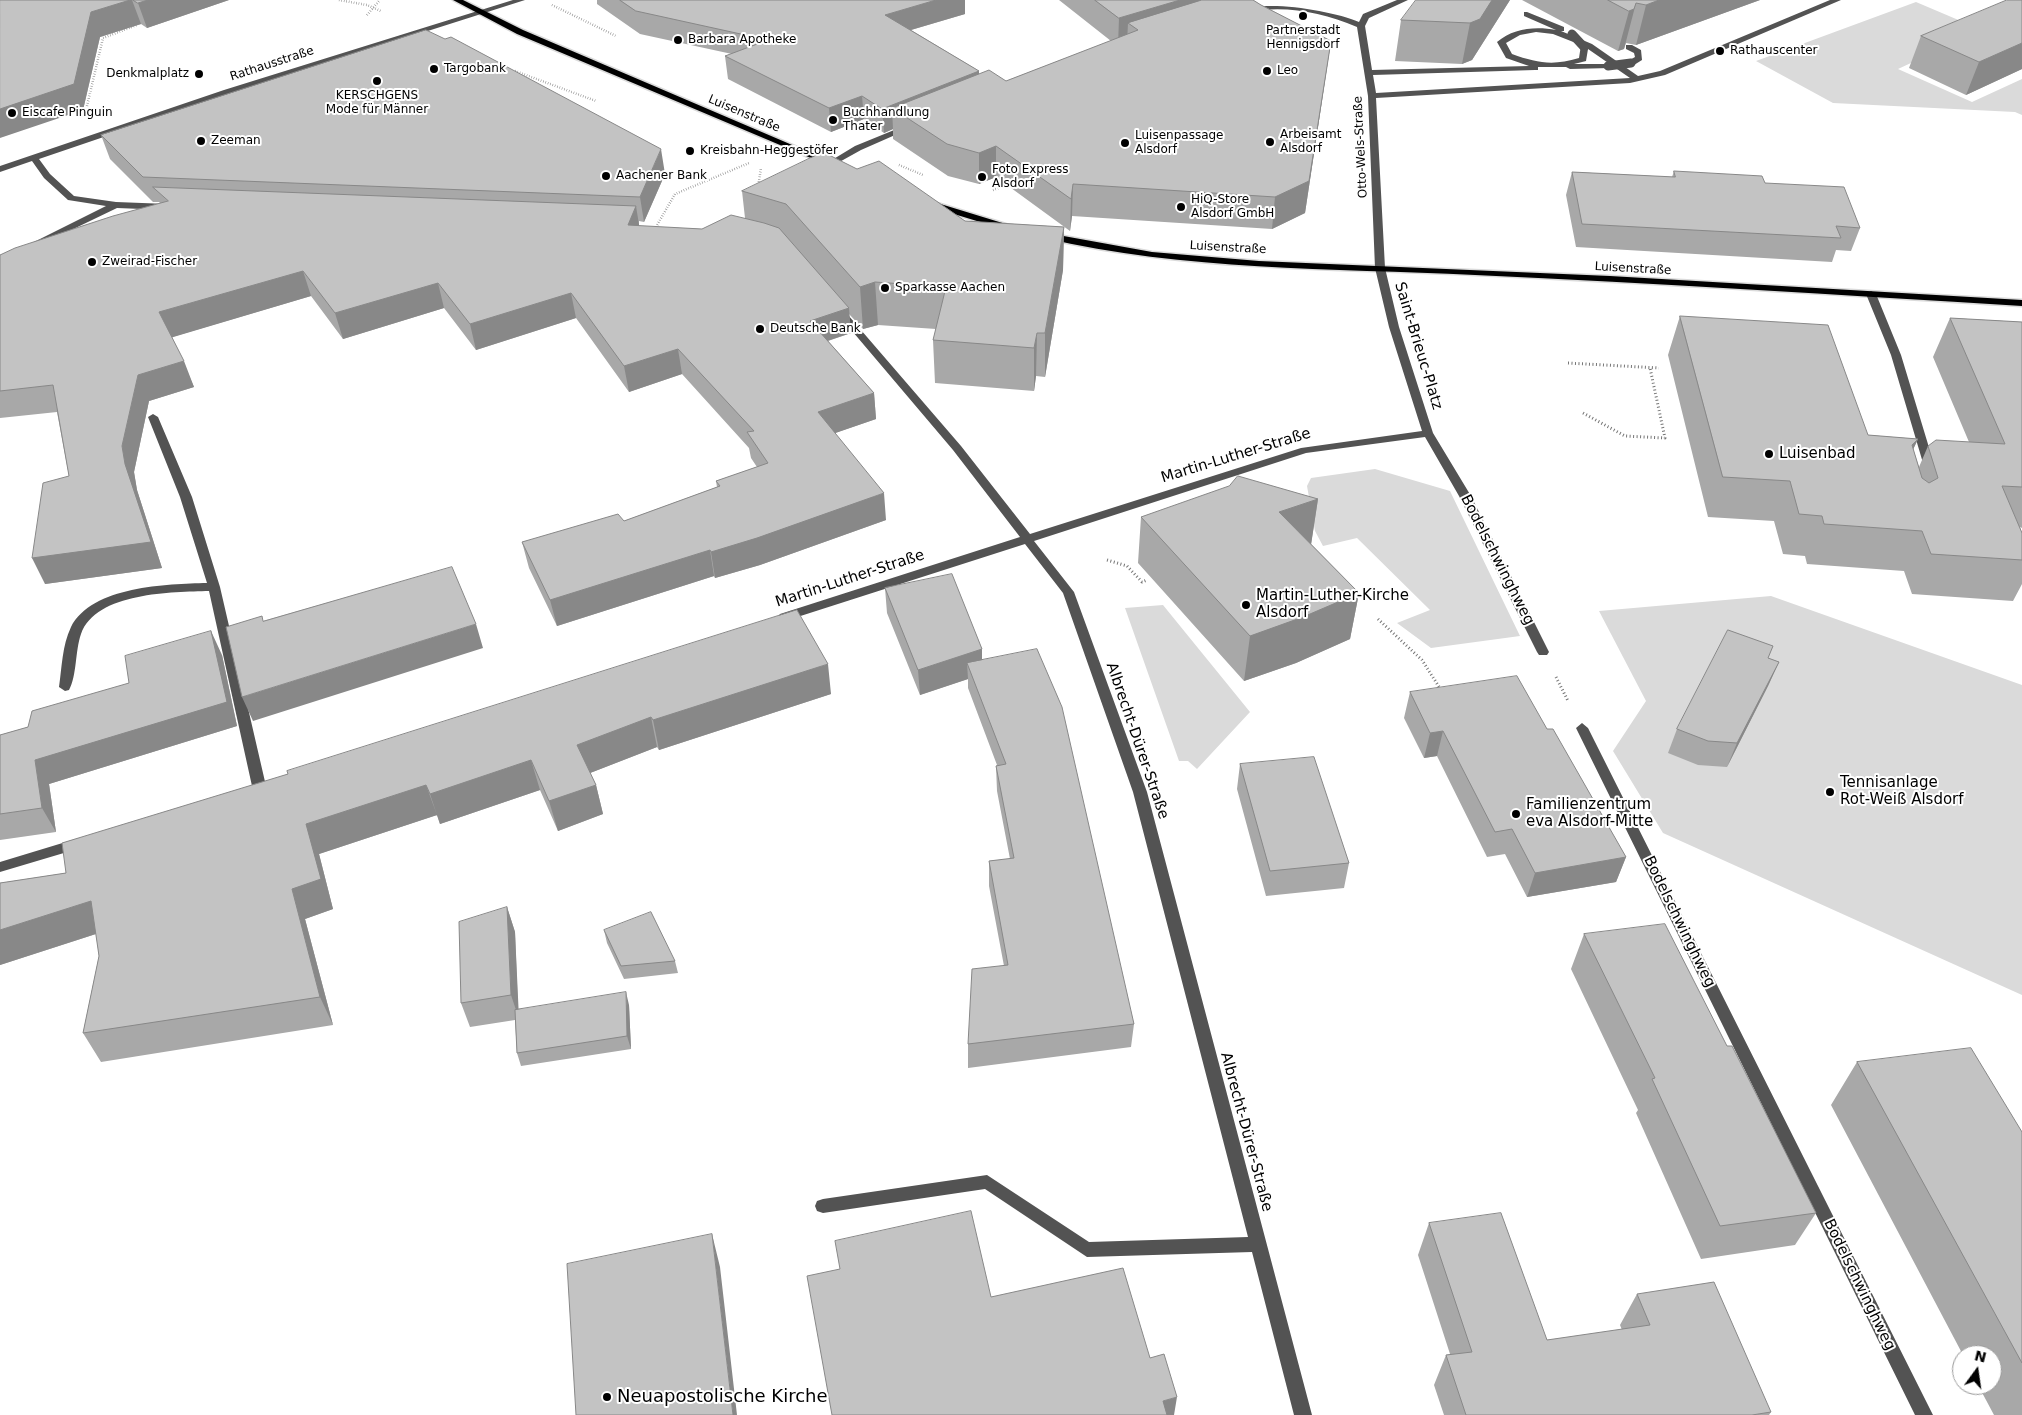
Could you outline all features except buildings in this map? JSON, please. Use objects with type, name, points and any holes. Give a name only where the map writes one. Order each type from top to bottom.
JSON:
[{"type":"main road","points":[[457,0],[478,12]]},
{"type":"main road","name":"Luisenstraße","points":[[478,12],[520,32],[835,165]]},
{"type":"main road","points":[[929,203],[1015,229]]},
{"type":"main road","name":"Luisenstraße","points":[[1034,233],[1080,244],[1175,258],[2022,303]]},
{"type":"street","name":"Rathausstraße","points":[[0,169],[227,92],[521,0]]},
{"type":"street","points":[[1238,13],[1262,6],[1287,6],[1313,9],[1360,26],[1366,16],[1404,0]]},
{"type":"street","points":[[1372,96],[1636,78],[1662,73],[1837,0]]},
{"type":"street","points":[[1527,14],[1572,34],[1584,47],[1583,59],[1561,66],[1532,64],[1510,56],[1501,42],[1513,32],[1534,30],[1556,32],[1581,40],[1636,78]]},
{"type":"street","name":"Otto-Wels-Straße","points":[[1360,26],[1372,96],[1380,268]]},
{"type":"street","points":[[1368,73],[1608,66],[1631,63],[1639,58],[1638,52],[1629,47]]},
{"type":"street","points":[[835,165],[858,148],[913,126]]},
{"type":"street","points":[[33,157],[47,176],[70,198],[116,205],[176,207]]},
{"type":"street","points":[[27,248],[116,205]]},
{"type":"street","name":"Saint-Brieuc-Platz","points":[[1380,268],[1394,327],[1428,433]]},
{"type":"street","points":[[1871,294],[1896,355],[1929,464],[1916,474]]},
{"type":"street","name":"Albrecht-Dürer-Straße","points":[[830,300],[957,448],[1068,592],[1140,792],[1303,1415]]},
{"type":"street","points":[[153,417],[186,497],[214,587],[259,786]]},
{"type":"street","name":"Martin-Luther-Straße","points":[[772,621],[1305,450],[1428,433]]},
{"type":"street","name":"Bodelschwinghweg","points":[[1428,433],[1465,496],[1543,652]]},
{"type":"street","points":[[65,687],[78,626],[94,610],[114,600],[152,591],[214,587]]},
{"type":"street","name":"Bodelschwinghweg","points":[[1582,728],[1924,1415]]},
{"type":"street","points":[[0,867],[89,840]]},
{"type":"street","points":[[823,1206],[987,1182],[1087,1250],[1258,1244]]},
{"type":"path","points":[[339,0],[355,5],[375,7]]},
{"type":"path","points":[[545,2],[570,14]]},
{"type":"path","points":[[86,108],[102,38],[137,25]]},
{"type":"path","points":[[656,227],[674,194],[762,158],[784,145]]},
{"type":"path","points":[[757,192],[762,158]]},
{"type":"path","points":[[1568,363],[1659,368]]},
{"type":"path","points":[[1582,413],[1625,436],[1665,438],[1650,368]]},
{"type":"path","points":[[1107,560],[1127,566],[1142,582],[1147,580]]},
{"type":"path","points":[[1378,619],[1404,640],[1437,680],[1441,690]]},
{"type":"path","points":[[1543,652],[1582,728]]},
{"type":"shaded area","points":[[1916,2],[1982,30],[1898,69],[1972,102],[2022,79],[2022,115],[2015,112],[1833,103],[1756,61]]},
{"type":"shaded area","points":[[1375,469],[1450,491],[1520,636],[1431,648],[1397,623],[1430,610],[1357,538],[1323,546],[1315,531],[1307,486],[1311,478]]},
{"type":"shaded area","name":"Tennisanlage Rot-Weiß Alsdorf","points":[[1771,596],[2022,685],[2022,995],[1663,833],[1613,751],[1646,701],[1599,611]]},
{"type":"shaded area","points":[[1163,605],[1250,712],[1197,769],[1188,761],[1179,761],[1125,608]]},
{"type":"place","name":"Partnerstadt Hennigsdorf","points":[[1303,16]]},
{"type":"place","name":"Barbara Apotheke","points":[[678,40]]},
{"type":"place","name":"Rathauscenter","points":[[1720,51]]},
{"type":"place","name":"Targobank","points":[[434,69]]},
{"type":"place","name":"Leo","points":[[1267,71]]},
{"type":"place","name":"Denkmalplatz","points":[[199,74]]},
{"type":"place","name":"KERSCHGENS Mode für Männer","points":[[377,81]]},
{"type":"place","name":"Eiscafe Pinguin","points":[[12,113]]},
{"type":"place","name":"Buchhandlung Thater","points":[[833,120]]},
{"type":"place","name":"Zeeman","points":[[201,141]]},
{"type":"place","name":"Arbeisamt Alsdorf","points":[[1270,142]]},
{"type":"place","name":"Luisenpassage Alsdorf","points":[[1125,143]]},
{"type":"place","name":"Kreisbahn-Heggestöfer","points":[[690,151]]},
{"type":"place","name":"Aachener Bank","points":[[606,176]]},
{"type":"place","name":"Foto Express Alsdorf","points":[[982,177]]},
{"type":"place","name":"HiQ-Store Alsdorf GmbH","points":[[1181,207]]},
{"type":"place","name":"Zweirad-Fischer","points":[[92,262]]},
{"type":"place","name":"Sparkasse Aachen","points":[[885,288]]},
{"type":"place","name":"Deutsche Bank","points":[[760,329]]},
{"type":"place","name":"Luisenbad","points":[[1769,454]]},
{"type":"place","name":"Martin-Luther-Kirche Alsdorf","points":[[1246,605]]},
{"type":"place","name":"Tennisanlage Rot-Weiß Alsdorf","points":[[1830,792]]},
{"type":"place","name":"Familienzentrum eva Alsdorf-Mitte","points":[[1516,814]]},
{"type":"place","name":"Neuapostolische Kirche","points":[[607,1397]]}]
